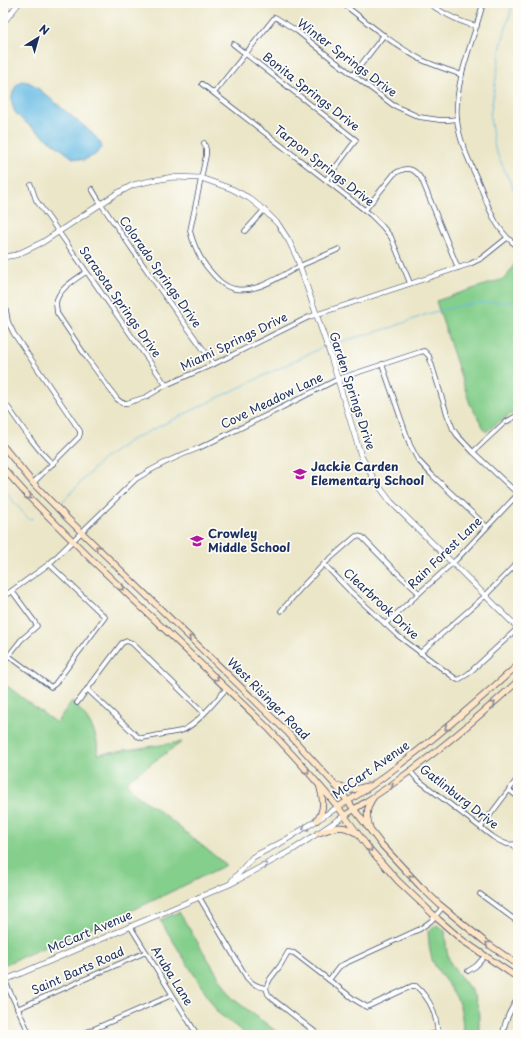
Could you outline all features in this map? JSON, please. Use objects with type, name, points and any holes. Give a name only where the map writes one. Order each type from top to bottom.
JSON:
[{"type":"main road","name":"West Risinger Road","points":[[3,446],[33,483],[287,732],[336,786],[381,844],[420,886],[443,908],[484,942],[518,965]]},
{"type":"main road","name":"West Risinger Road","points":[[3,468],[28,497],[268,728],[338,807],[367,846],[398,881],[435,917],[462,940],[518,978]]},
{"type":"main road","name":"McCart Avenue","points":[[338,807],[348,802],[372,785],[442,732],[518,665]]},
{"type":"main road","points":[[227,688],[234,681]]},
{"type":"main road","name":"McCart Avenue","points":[[344,816],[410,771],[518,681]]},
{"type":"main road","points":[[336,786],[352,790],[372,785]]},
{"type":"main road","points":[[317,820],[323,808],[320,786]]},
{"type":"main road","points":[[372,833],[367,821],[367,814],[368,804],[374,796]]},
{"type":"main road","points":[[318,833],[340,827],[348,828],[358,834]]},
{"type":"street","points":[[3,22],[19,3]]},
{"type":"street","points":[[342,3],[410,53],[423,60],[462,75]]},
{"type":"street","points":[[428,3],[436,9],[457,19],[477,26]]},
{"type":"street","points":[[484,3],[458,92],[457,119],[462,143],[487,205],[503,233],[518,247]]},
{"type":"street","name":"Winter Springs Drive","points":[[214,93],[275,17],[297,31],[393,105],[406,112],[419,116],[440,120],[457,119]]},
{"type":"street","points":[[353,75],[384,35]]},
{"type":"street","name":"Bonita Springs Drive","points":[[233,44],[356,140],[326,180]]},
{"type":"street","name":"Tarpon Springs Drive","points":[[202,84],[366,210],[391,237],[410,283]]},
{"type":"street","points":[[204,143],[206,155],[190,231],[193,243],[199,255],[208,269],[221,283],[234,289],[246,290],[259,287],[300,266],[339,249]]},
{"type":"street","points":[[366,210],[394,174],[400,170],[411,169],[417,173],[422,180],[458,268]]},
{"type":"street","name":"Garden Springs Drive","points":[[3,257],[16,255],[34,247],[116,194],[133,185],[173,177],[201,178],[232,188],[249,198],[278,224],[289,241],[300,266],[338,380],[361,456],[375,481],[391,502],[518,628]]},
{"type":"street","name":"Sarasota Springs Drive","points":[[31,186],[36,200],[166,385]]},
{"type":"street","name":"Colorado Springs Drive","points":[[92,189],[166,298],[214,364]]},
{"type":"street","points":[[245,230],[264,210]]},
{"type":"street","name":"Miami Springs Drive","points":[[86,272],[64,289],[58,296],[56,304],[57,313],[87,358],[117,399],[122,403],[132,402],[146,397],[166,385],[214,364],[316,314],[458,268],[482,258],[507,238]]},
{"type":"street","points":[[3,292],[4,310],[14,334],[80,431],[79,437],[33,483]]},
{"type":"street","name":"Cove Meadow Lane","points":[[3,597],[49,564],[136,479],[144,474],[338,380],[420,352],[426,352],[429,356],[446,414],[457,435],[518,494]]},
{"type":"street","points":[[382,364],[410,445],[418,460],[487,527]]},
{"type":"street","points":[[3,400],[41,453],[53,464]]},
{"type":"street","points":[[473,452],[504,423],[518,415]]},
{"type":"street","name":"Rain Forest Lane","points":[[385,624],[453,563],[518,494]]},
{"type":"street","points":[[281,611],[324,564],[356,536],[362,537],[419,593]]},
{"type":"street","points":[[420,654],[486,596],[518,562]]},
{"type":"street","points":[[9,656],[51,687],[55,684],[105,617],[49,564]]},
{"type":"street","name":"Clearbrook Drive","points":[[324,564],[397,635],[420,654],[458,680],[468,674],[518,628]]},
{"type":"street","points":[[3,663],[21,640],[37,626],[12,591]]},
{"type":"street","points":[[77,703],[122,643],[127,641],[132,643],[204,712]]},
{"type":"street","points":[[87,689],[137,736],[142,738],[184,730],[195,722],[227,688]]},
{"type":"street","name":"Gatlinburg Drive","points":[[410,771],[417,779],[493,837],[505,844],[516,844]]},
{"type":"street","points":[[481,827],[518,778]]},
{"type":"street","points":[[509,790],[518,797]]},
{"type":"street","name":"McCart Avenue","points":[[230,884],[253,857],[284,841],[338,807]]},
{"type":"street","name":"McCart Avenue","points":[[4,981],[230,884],[282,855],[344,816]]},
{"type":"street","points":[[516,844],[518,852]]},
{"type":"street","points":[[480,894],[518,922]]},
{"type":"street","points":[[199,897],[247,978],[253,984],[266,988]]},
{"type":"street","points":[[329,980],[339,967],[420,929],[435,917],[443,908]]},
{"type":"street","name":"Aruba Lane","points":[[130,926],[196,1034]]},
{"type":"street","name":"Saint Barts Road","points":[[18,1009],[146,952]]},
{"type":"street","points":[[319,1035],[270,997],[266,990],[270,979],[288,952],[294,953],[355,1000],[367,1007],[412,986],[416,986],[432,1006],[436,1020],[438,1034],[428,1035]]},
{"type":"street","points":[[468,971],[476,966],[485,956]]},
{"type":"street","points":[[4,981],[30,1035]]},
{"type":"street","points":[[80,1035],[172,995]]},
{"type":"street","points":[[503,1035],[506,1020],[518,998]]},
{"type":"green space","points":[[518,258],[518,410],[501,420],[486,432],[470,404],[436,301],[506,278]]},
{"type":"green space","points":[[3,683],[56,723],[72,701],[91,725],[96,736],[97,754],[182,742],[126,781],[135,794],[158,810],[226,865],[146,904],[3,965]]},
{"type":"green space","points":[[179,912],[232,998],[281,1035],[247,1035],[218,1013],[160,920]]},
{"type":"green space","points":[[437,925],[445,931],[447,951],[450,962],[469,988],[477,1002],[479,1035],[463,1035],[462,1015],[457,1000],[453,991],[433,962],[428,931]]},
{"type":"water","points":[[21,81],[34,85],[91,132],[100,142],[102,148],[95,155],[84,160],[73,158],[25,122],[15,112],[12,102],[14,90]]},
{"type":"waterway","points":[[513,3],[501,46],[490,117],[495,149],[518,199]]},
{"type":"waterway","points":[[332,344],[393,327],[444,309],[496,302],[518,302]]},
{"type":"waterway","points":[[59,505],[102,460],[131,440],[321,348]]},
{"type":"waterway","points":[[3,489],[29,519],[33,518]]},
{"type":"place","name":"Jackie Carden Elementary School","points":[[300,474]]},
{"type":"place","name":"Crowley Middle School","points":[[197,541]]}]
